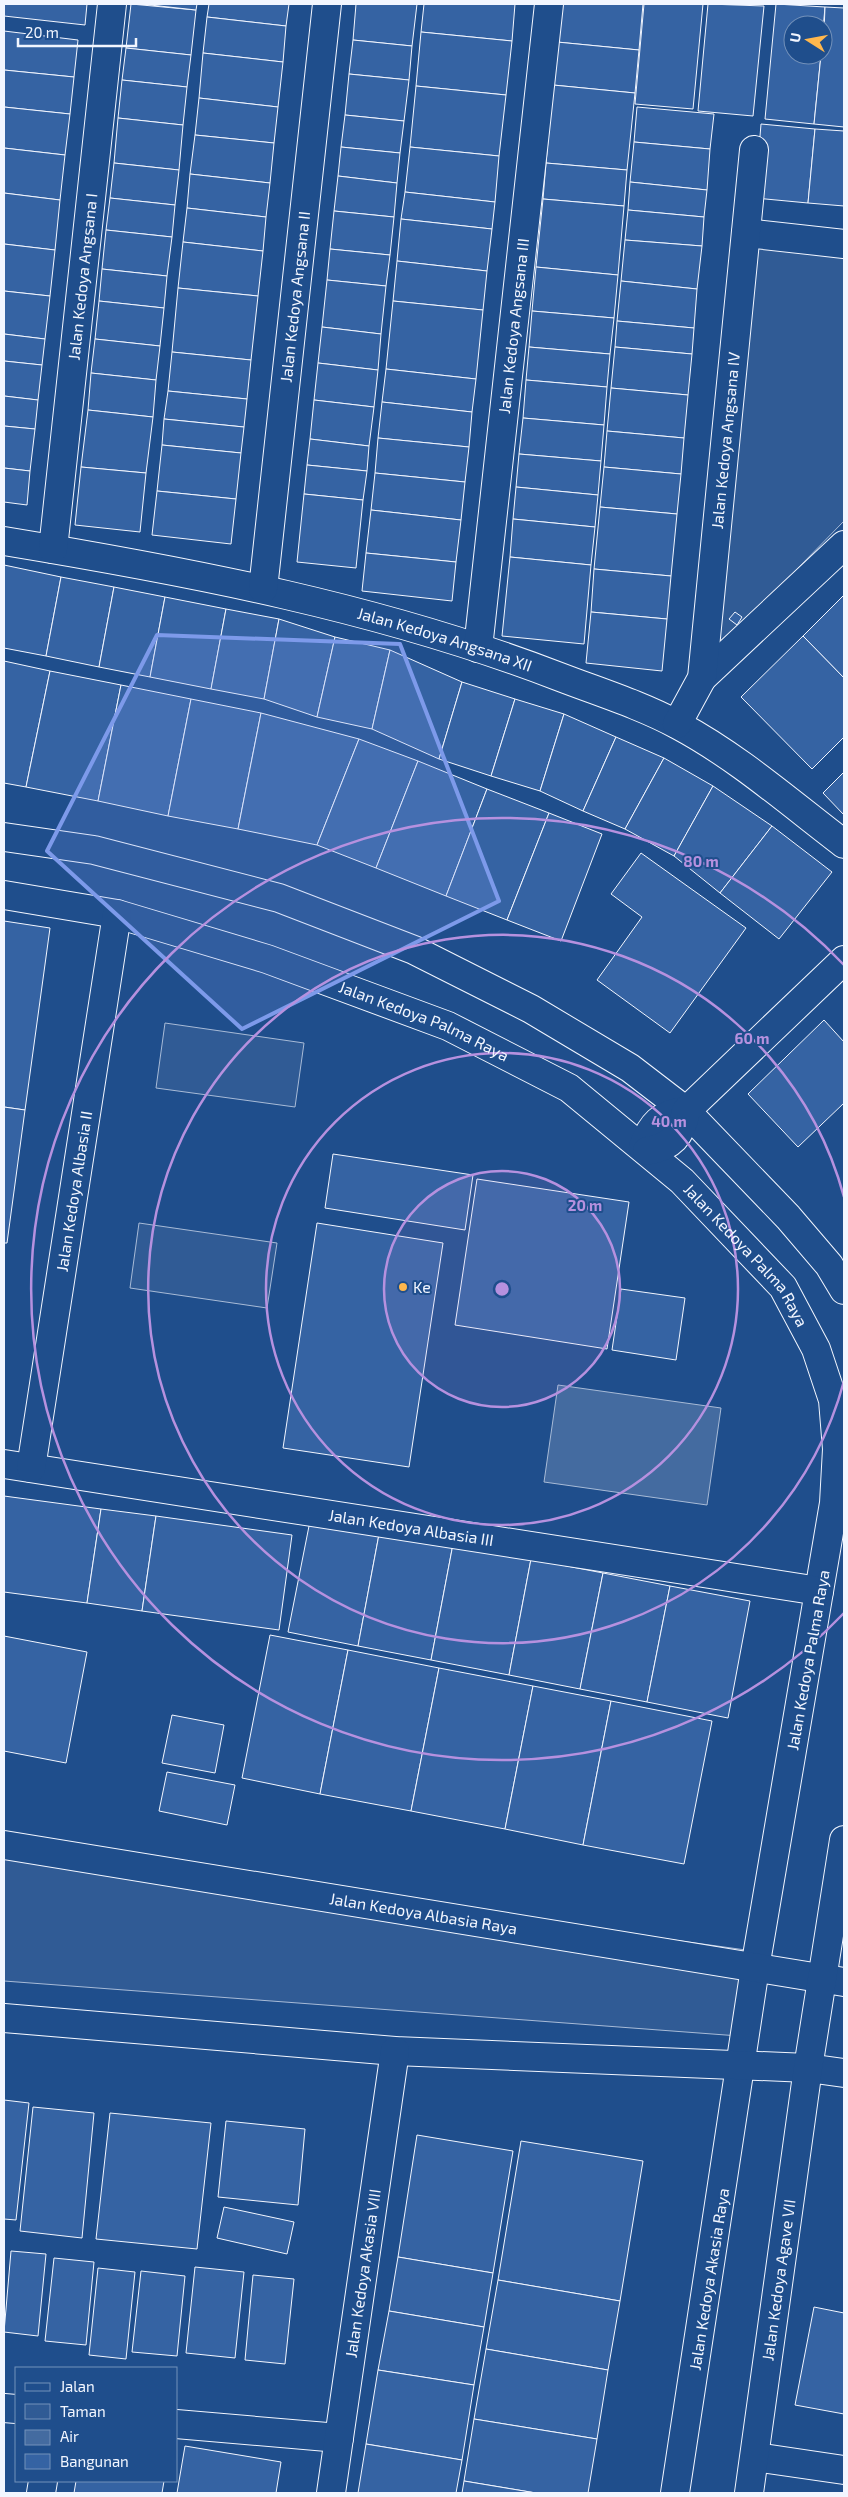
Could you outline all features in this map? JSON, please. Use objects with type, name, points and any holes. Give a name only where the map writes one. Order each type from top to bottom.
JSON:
[{"type":"street","name":"Jalan Kedoya Angsana I","points":[[53,549],[112,4]]},
{"type":"street","name":"Jalan Kedoya Angsana II","points":[[262,589],[326,4]]},
{"type":"street","name":"Jalan Kedoya Angsana III","points":[[478,648],[549,4]]},
{"type":"street","name":"Jalan Kedoya Angsana IV","points":[[677,724],[702,678],[754,150]]},
{"type":"street","points":[[746,233],[844,244]]},
{"type":"street","name":"Jalan Kedoya Angsana XII","points":[[4,541],[262,589],[376,618],[478,648],[611,696],[677,724],[731,758],[844,844]]},
{"type":"street","points":[[702,678],[844,545]]},
{"type":"street","points":[[4,837],[94,850],[279,898],[414,950],[531,1009],[630,1068],[686,1110],[788,1217],[829,1265],[844,1290]]},
{"type":"street","name":"Jalan Kedoya Palma Raya","points":[[4,895],[117,914],[267,959],[448,1026],[569,1088],[682,1181],[783,1287],[816,1349],[833,1400],[837,1449],[834,1503],[755,1968],[741,2065]]},
{"type":"street","name":"Jalan Kedoya Albasia II","points":[[31,1468],[117,914]]},
{"type":"street","points":[[645,1149],[660,1149],[677,1135],[684,1123],[686,1110],[844,960]]},
{"type":"street","name":"Jalan Kedoya Albasia III","points":[[4,1464],[819,1591]]},
{"type":"street","points":[[808,2068],[834,1981],[844,1840]]},
{"type":"street","name":"Jalan Kedoya Albasia Raya","points":[[4,1845],[834,1981]]},
{"type":"street","points":[[4,2018],[395,2051],[808,2068],[844,2073]]},
{"type":"street","name":"Jalan Kedoya Akasia VIII","points":[[331,2493],[395,2051]]},
{"type":"street","name":"Jalan Kedoya Akasia Raya","points":[[675,2493],[741,2065]]},
{"type":"street","name":"Jalan Kedoya Agave VII","points":[[749,2493],[808,2068]]},
{"type":"street","points":[[178,2424],[339,2438]]},
{"type":"street","points":[[755,2457],[844,2470]]},
{"type":"highlighted area","points":[[157,635],[400,644],[499,901],[242,1029],[47,851]]},
{"type":"green space","points":[[748,226],[844,242],[844,521],[712,656]]},
{"type":"green space","points":[[165,1023],[304,1043],[295,1107],[156,1088]]},
{"type":"green space","points":[[139,1223],[277,1243],[267,1308],[130,1288]]},
{"type":"green space","points":[[4,1847],[753,1951],[739,2036],[4,1981]]},
{"type":"water","points":[[558,1385],[721,1408],[707,1505],[544,1482]]},
{"type":"building","points":[[4,4],[87,4],[85,25],[4,16]]},
{"type":"building","points":[[131,4],[196,10],[191,55],[126,48]]},
{"type":"building","points":[[141,4],[197,4],[196,10]]},
{"type":"building","points":[[209,4],[289,4],[286,26],[207,17]]},
{"type":"building","points":[[356,4],[417,4],[412,46],[353,40]]},
{"type":"building","points":[[424,4],[515,4],[512,41],[421,32]]},
{"type":"building","points":[[561,4],[643,4],[639,50],[557,42]]},
{"type":"building","points":[[644,4],[703,4],[693,109],[635,104]]},
{"type":"building","points":[[708,4],[764,6],[753,116],[698,111]]},
{"type":"building","points":[[776,4],[825,7],[824,15],[783,15],[783,65],[820,65],[814,124],[765,119]]},
{"type":"building","points":[[825,7],[844,8],[844,127],[814,124],[820,65],[833,65],[833,15],[825,15]]},
{"type":"building","points":[[207,17],[286,26],[283,62],[203,53]]},
{"type":"building","points":[[4,31],[78,40],[74,77],[4,70]]},
{"type":"building","points":[[421,32],[512,41],[506,95],[416,86]]},
{"type":"building","points":[[353,40],[412,46],[409,80],[349,74]]},
{"type":"building","points":[[557,42],[639,50],[635,93],[553,85]]},
{"type":"building","points":[[126,48],[191,55],[187,87],[122,80]]},
{"type":"building","points":[[203,53],[283,62],[278,107],[199,98]]},
{"type":"building","points":[[4,70],[74,77],[70,114],[4,107]]},
{"type":"building","points":[[349,74],[409,80],[404,121],[345,115]]},
{"type":"building","points":[[122,80],[187,87],[183,125],[118,118]]},
{"type":"building","points":[[553,85],[635,93],[627,170],[546,163]]},
{"type":"building","points":[[416,86],[506,95],[499,156],[410,147]]},
{"type":"building","points":[[199,98],[278,107],[274,143],[195,135]]},
{"type":"building","points":[[4,107],[70,114],[65,155],[4,148]]},
{"type":"building","points":[[637,107],[714,114],[710,149],[634,142]]},
{"type":"building","points":[[345,115],[404,121],[400,153],[341,147]]},
{"type":"building","points":[[118,118],[183,125],[179,170],[114,163]]},
{"type":"building","points":[[761,124],[815,129],[808,203],[755,198]]},
{"type":"building","points":[[815,129],[844,131],[844,206],[808,203]]},
{"type":"building","points":[[195,135],[274,143],[270,183],[190,174]]},
{"type":"building","points":[[634,142],[710,149],[707,190],[630,182]]},
{"type":"building","points":[[341,147],[400,153],[397,183],[338,176]]},
{"type":"building","points":[[410,147],[499,156],[495,202],[405,192]]},
{"type":"building","points":[[4,148],[65,155],[60,200],[4,193]]},
{"type":"building","points":[[114,163],[179,170],[175,205],[110,198]]},
{"type":"building","points":[[546,163],[627,170],[624,206],[543,199]]},
{"type":"building","points":[[190,174],[270,183],[266,217],[187,208]]},
{"type":"building","points":[[338,176],[397,183],[394,217],[334,211]]},
{"type":"building","points":[[630,182],[707,190],[704,217],[628,210]]},
{"type":"building","points":[[405,192],[495,202],[492,229],[401,219]]},
{"type":"building","points":[[4,193],[60,200],[55,250],[4,244]]},
{"type":"building","points":[[110,198],[175,205],[172,237],[106,230]]},
{"type":"building","points":[[543,199],[624,206],[618,275],[536,267]]},
{"type":"building","points":[[187,208],[266,217],[263,251],[183,242]]},
{"type":"building","points":[[628,210],[704,217],[702,246],[625,240]]},
{"type":"building","points":[[334,211],[394,217],[390,255],[330,249]]},
{"type":"building","points":[[401,219],[492,229],[487,271],[397,261]]},
{"type":"building","points":[[106,230],[172,237],[167,276],[102,269]]},
{"type":"building","points":[[625,240],[702,246],[697,289],[621,281]]},
{"type":"building","points":[[183,242],[263,251],[258,296],[178,288]]},
{"type":"building","points":[[4,244],[55,250],[50,296],[4,291]]},
{"type":"building","points":[[330,249],[390,255],[386,286],[327,280]]},
{"type":"building","points":[[397,261],[487,271],[483,310],[393,301]]},
{"type":"building","points":[[536,267],[618,275],[614,318],[532,311]]},
{"type":"building","points":[[102,269],[167,276],[164,308],[99,301]]},
{"type":"building","points":[[327,280],[386,286],[381,334],[322,327]]},
{"type":"building","points":[[621,281],[697,289],[694,328],[617,321]]},
{"type":"building","points":[[178,288],[258,296],[251,360],[172,352]]},
{"type":"building","points":[[4,291],[50,296],[45,339],[4,334]]},
{"type":"building","points":[[99,301],[164,308],[160,346],[95,339]]},
{"type":"building","points":[[393,301],[483,310],[476,379],[386,369]]},
{"type":"building","points":[[532,311],[614,318],[610,354],[529,347]]},
{"type":"building","points":[[617,321],[694,328],[692,354],[615,347]]},
{"type":"building","points":[[322,327],[381,334],[378,370],[318,363]]},
{"type":"building","points":[[4,334],[45,339],[42,365],[4,361]]},
{"type":"building","points":[[95,339],[160,346],[156,380],[91,373]]},
{"type":"building","points":[[529,347],[610,354],[607,387],[526,380]]},
{"type":"building","points":[[615,347],[692,354],[688,395],[611,388]]},
{"type":"building","points":[[172,352],[251,360],[247,399],[168,391]]},
{"type":"building","points":[[4,361],[42,365],[38,400],[4,396]]},
{"type":"building","points":[[318,363],[378,370],[374,407],[314,400]]},
{"type":"building","points":[[386,369],[476,379],[472,412],[382,402]]},
{"type":"building","points":[[91,373],[156,380],[153,417],[88,410]]},
{"type":"building","points":[[526,380],[607,387],[604,425],[523,418]]},
{"type":"building","points":[[611,388],[688,395],[684,438],[607,431]]},
{"type":"building","points":[[168,391],[247,399],[244,427],[164,419]]},
{"type":"building","points":[[4,396],[38,400],[35,429],[4,426]]},
{"type":"building","points":[[314,400],[374,407],[369,446],[310,439]]},
{"type":"building","points":[[382,402],[472,412],[469,447],[378,438]]},
{"type":"building","points":[[88,410],[153,417],[146,473],[81,467]]},
{"type":"building","points":[[523,418],[604,425],[601,461],[519,454]]},
{"type":"building","points":[[164,419],[244,427],[241,453],[162,445]]},
{"type":"building","points":[[4,426],[35,429],[30,471],[4,468]]},
{"type":"building","points":[[607,431],[684,438],[681,474],[604,467]]},
{"type":"building","points":[[378,438],[469,447],[465,482],[375,473]]},
{"type":"building","points":[[310,439],[369,446],[367,471],[307,465]]},
{"type":"building","points":[[162,445],[241,453],[236,499],[157,491]]},
{"type":"building","points":[[519,454],[601,461],[598,495],[516,487]]},
{"type":"building","points":[[307,465],[367,471],[363,500],[304,494]]},
{"type":"building","points":[[81,467],[146,473],[140,532],[75,525]]},
{"type":"building","points":[[604,467],[681,474],[677,514],[600,507]]},
{"type":"building","points":[[4,468],[30,471],[27,505],[4,502]]},
{"type":"building","points":[[375,473],[465,482],[461,520],[371,510]]},
{"type":"building","points":[[516,487],[598,495],[595,527],[513,519]]},
{"type":"building","points":[[157,491],[236,499],[231,544],[152,535]]},
{"type":"building","points":[[304,494],[363,500],[356,568],[297,562]]},
{"type":"building","points":[[600,507],[677,514],[671,576],[594,569]]},
{"type":"building","points":[[371,510],[461,520],[456,562],[366,553]]},
{"type":"building","points":[[513,519],[595,527],[591,565],[510,557]]},
{"type":"building","points":[[366,553],[456,562],[452,601],[362,591]]},
{"type":"building","points":[[510,557],[591,565],[584,644],[502,636]]},
{"type":"building","points":[[4,565],[61,577],[46,656],[4,648]]},
{"type":"building","points":[[594,569],[671,576],[667,619],[591,612]]},
{"type":"building","points":[[61,577],[114,587],[99,667],[46,656]]},
{"type":"building","points":[[114,587],[165,597],[150,677],[99,667]]},
{"type":"building","points":[[844,595],[844,678],[803,636]]},
{"type":"building","points":[[165,597],[226,609],[211,689],[150,677]]},
{"type":"building","points":[[226,609],[279,619],[264,699],[211,689]]},
{"type":"building","points":[[591,612],[667,619],[662,671],[586,663]]},
{"type":"building","points":[[735,612],[742,617],[737,625],[729,619]]},
{"type":"building","points":[[279,619],[335,637],[317,717],[264,699]]},
{"type":"building","points":[[803,636],[844,678],[844,737],[812,769],[741,697]]},
{"type":"building","points":[[335,637],[390,650],[372,729],[317,717]]},
{"type":"building","points":[[390,650],[462,682],[439,759],[372,729]]},
{"type":"building","points":[[4,661],[50,671],[26,787],[4,783]]},
{"type":"building","points":[[50,671],[121,685],[98,801],[26,787]]},
{"type":"building","points":[[462,682],[515,699],[491,776],[439,759]]},
{"type":"building","points":[[121,685],[191,699],[168,816],[98,801]]},
{"type":"building","points":[[191,699],[261,713],[238,829],[168,816]]},
{"type":"building","points":[[515,699],[564,714],[540,791],[491,776]]},
{"type":"building","points":[[261,713],[359,739],[317,845],[238,829]]},
{"type":"building","points":[[564,714],[616,737],[583,811],[540,791]]},
{"type":"building","points":[[616,737],[664,758],[625,829],[583,811]]},
{"type":"building","points":[[359,739],[418,761],[376,868],[317,845]]},
{"type":"building","points":[[664,758],[713,786],[674,856],[625,829]]},
{"type":"building","points":[[418,761],[487,789],[446,896],[376,868]]},
{"type":"building","points":[[844,772],[844,815],[823,793]]},
{"type":"building","points":[[713,786],[772,826],[720,893],[674,856]]},
{"type":"building","points":[[487,789],[549,813],[507,920],[446,896]]},
{"type":"building","points":[[549,813],[602,834],[561,941],[507,920]]},
{"type":"building","points":[[772,826],[832,872],[779,939],[720,893]]},
{"type":"building","points":[[641,853],[746,928],[670,1033],[597,980],[642,917],[611,894]]},
{"type":"building","points":[[4,921],[50,928],[25,1110],[4,1107]]},
{"type":"building","points":[[824,1020],[844,1042],[844,1103],[798,1147],[748,1094]]},
{"type":"building","points":[[4,1107],[25,1110],[7,1243],[4,1243]]},
{"type":"building","points":[[333,1154],[473,1175],[465,1230],[325,1208]]},
{"type":"building","points":[[477,1179],[629,1202],[607,1349],[455,1325]]},
{"type":"building","points":[[317,1223],[443,1243],[409,1467],[283,1448]]},
{"type":"building","points":[[621,1289],[685,1298],[676,1360],[612,1350]]},
{"type":"building","points":[[4,1496],[101,1509],[87,1603],[4,1592]]},
{"type":"building","points":[[101,1509],[156,1516],[142,1611],[87,1603]]},
{"type":"building","points":[[156,1516],[292,1535],[279,1630],[142,1611]]},
{"type":"building","points":[[311,1516],[380,1529],[358,1646],[288,1632]]},
{"type":"building","points":[[380,1529],[453,1544],[431,1660],[358,1646]]},
{"type":"building","points":[[453,1544],[531,1559],[509,1675],[431,1660]]},
{"type":"building","points":[[531,1559],[603,1573],[580,1689],[509,1675]]},
{"type":"building","points":[[603,1573],[670,1586],[647,1702],[580,1689]]},
{"type":"building","points":[[670,1586],[750,1601],[728,1718],[647,1702]]},
{"type":"building","points":[[270,1635],[348,1650],[320,1794],[242,1778]]},
{"type":"building","points":[[4,1636],[87,1652],[66,1763],[4,1751]]},
{"type":"building","points":[[348,1650],[439,1668],[411,1811],[320,1794]]},
{"type":"building","points":[[439,1668],[533,1686],[505,1829],[411,1811]]},
{"type":"building","points":[[533,1686],[611,1701],[583,1845],[505,1829]]},
{"type":"building","points":[[611,1701],[712,1721],[684,1864],[583,1845]]},
{"type":"building","points":[[172,1715],[224,1725],[215,1773],[162,1763]]},
{"type":"building","points":[[167,1772],[235,1785],[227,1825],[159,1811]]},
{"type":"building","points":[[4,2100],[29,2103],[16,2220],[4,2219]]},
{"type":"building","points":[[33,2107],[94,2113],[82,2238],[20,2231]]},
{"type":"building","points":[[110,2113],[211,2123],[197,2249],[96,2239]]},
{"type":"building","points":[[226,2121],[305,2129],[298,2205],[218,2197]]},
{"type":"building","points":[[417,2135],[513,2151],[493,2273],[398,2257]]},
{"type":"building","points":[[521,2141],[643,2161],[620,2301],[498,2280]]},
{"type":"building","points":[[224,2207],[294,2222],[287,2254],[217,2238]]},
{"type":"building","points":[[11,2251],[46,2254],[38,2336],[4,2332]]},
{"type":"building","points":[[398,2257],[493,2273],[484,2327],[389,2311]]},
{"type":"building","points":[[54,2258],[94,2262],[86,2345],[45,2341]]},
{"type":"building","points":[[195,2267],[244,2272],[235,2358],[186,2353]]},
{"type":"building","points":[[98,2268],[135,2272],[126,2359],[89,2355]]},
{"type":"building","points":[[141,2271],[185,2276],[177,2356],[132,2352]]},
{"type":"building","points":[[253,2275],[294,2279],[285,2364],[245,2360]]},
{"type":"building","points":[[498,2280],[620,2301],[608,2370],[486,2349]]},
{"type":"building","points":[[814,2307],[844,2313],[844,2414],[795,2405]]},
{"type":"building","points":[[389,2311],[484,2327],[474,2385],[378,2370]]},
{"type":"building","points":[[486,2349],[608,2370],[597,2439],[474,2419]]},
{"type":"building","points":[[378,2370],[474,2385],[462,2460],[366,2444]]},
{"type":"building","points":[[474,2419],[597,2439],[588,2493],[536,2493],[464,2481]]},
{"type":"building","points":[[366,2444],[462,2460],[456,2493],[358,2493]]},
{"type":"building","points":[[185,2446],[281,2462],[276,2493],[177,2493]]},
{"type":"building","points":[[464,2481],[536,2493],[462,2493]]},
{"type":"building","points":[[76,2482],[164,2482],[162,2493],[74,2493]]},
{"type":"place","name":"Ke","points":[[403,1287]]}]
